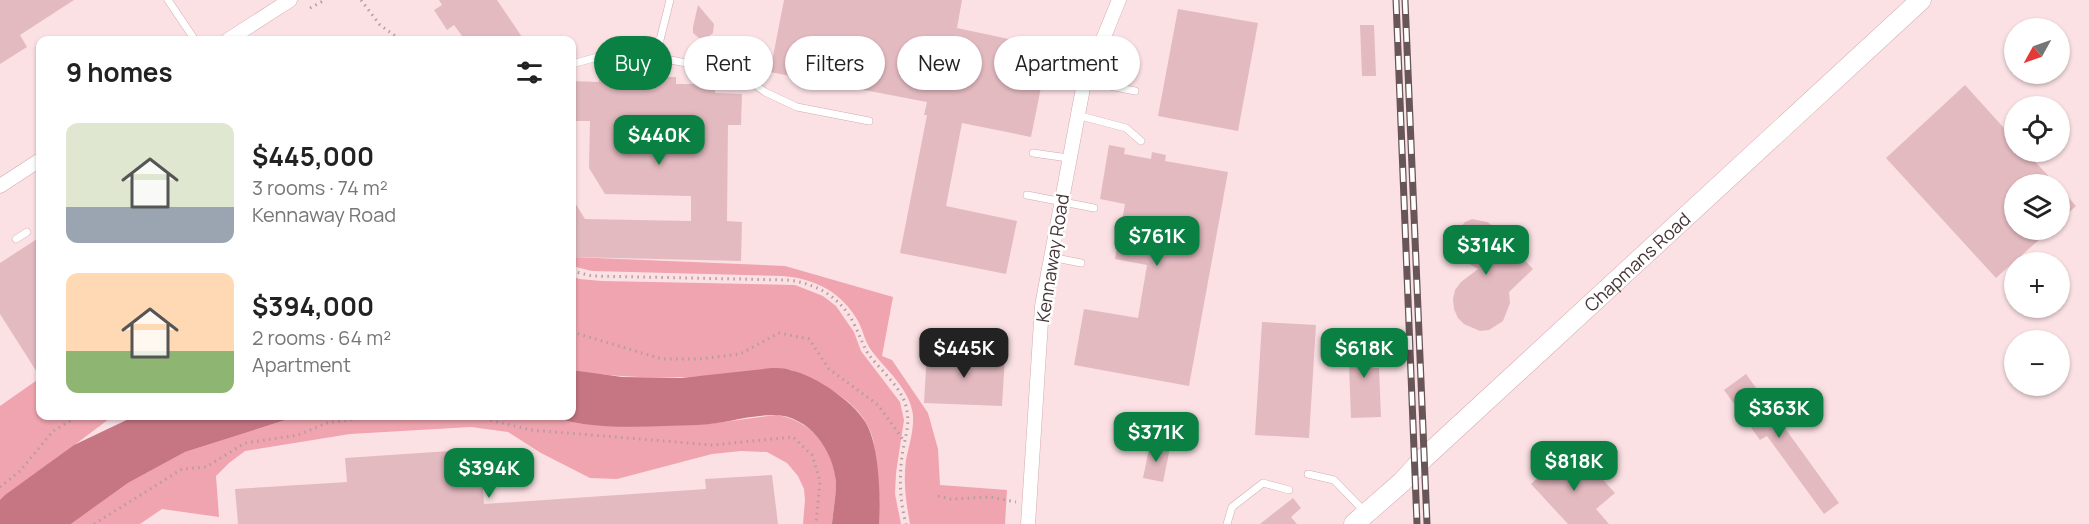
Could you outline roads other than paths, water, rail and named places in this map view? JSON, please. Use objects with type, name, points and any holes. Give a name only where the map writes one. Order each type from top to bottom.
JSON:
[{"type":"street","points":[[234,36],[290,0]]},
{"type":"street","name":"Kennaway Road","points":[[1104,36],[1119,0]]},
{"type":"street","name":"Chapmans Road","points":[[1360,519],[1921,0]]},
{"type":"street","name":"Kennaway Road","points":[[1028,524],[1042,306],[1068,158],[1083,90]]},
{"type":"street","points":[[0,186],[36,163]]},
{"type":"lane","points":[[168,0],[192,36]]},
{"type":"lane","points":[[661,36],[670,0]]},
{"type":"lane","points":[[576,63],[594,58]]},
{"type":"lane","points":[[672,60],[739,73],[765,92],[797,107],[869,121]]},
{"type":"lane","points":[[1130,90],[1135,91]]},
{"type":"lane","points":[[1077,115],[1126,128],[1141,141]]},
{"type":"lane","points":[[1033,153],[1068,158]]},
{"type":"lane","points":[[1027,195],[1094,208]]},
{"type":"lane","points":[[16,239],[27,232]]},
{"type":"lane","points":[[1051,257],[1081,263]]},
{"type":"lane","points":[[1308,474],[1334,480],[1360,519]]},
{"type":"lane","points":[[1227,524],[1232,507],[1263,483],[1289,490]]},
{"type":"railway","points":[[1396,0],[1417,524]]},
{"type":"railway","points":[[1405,0],[1427,524]]}]
